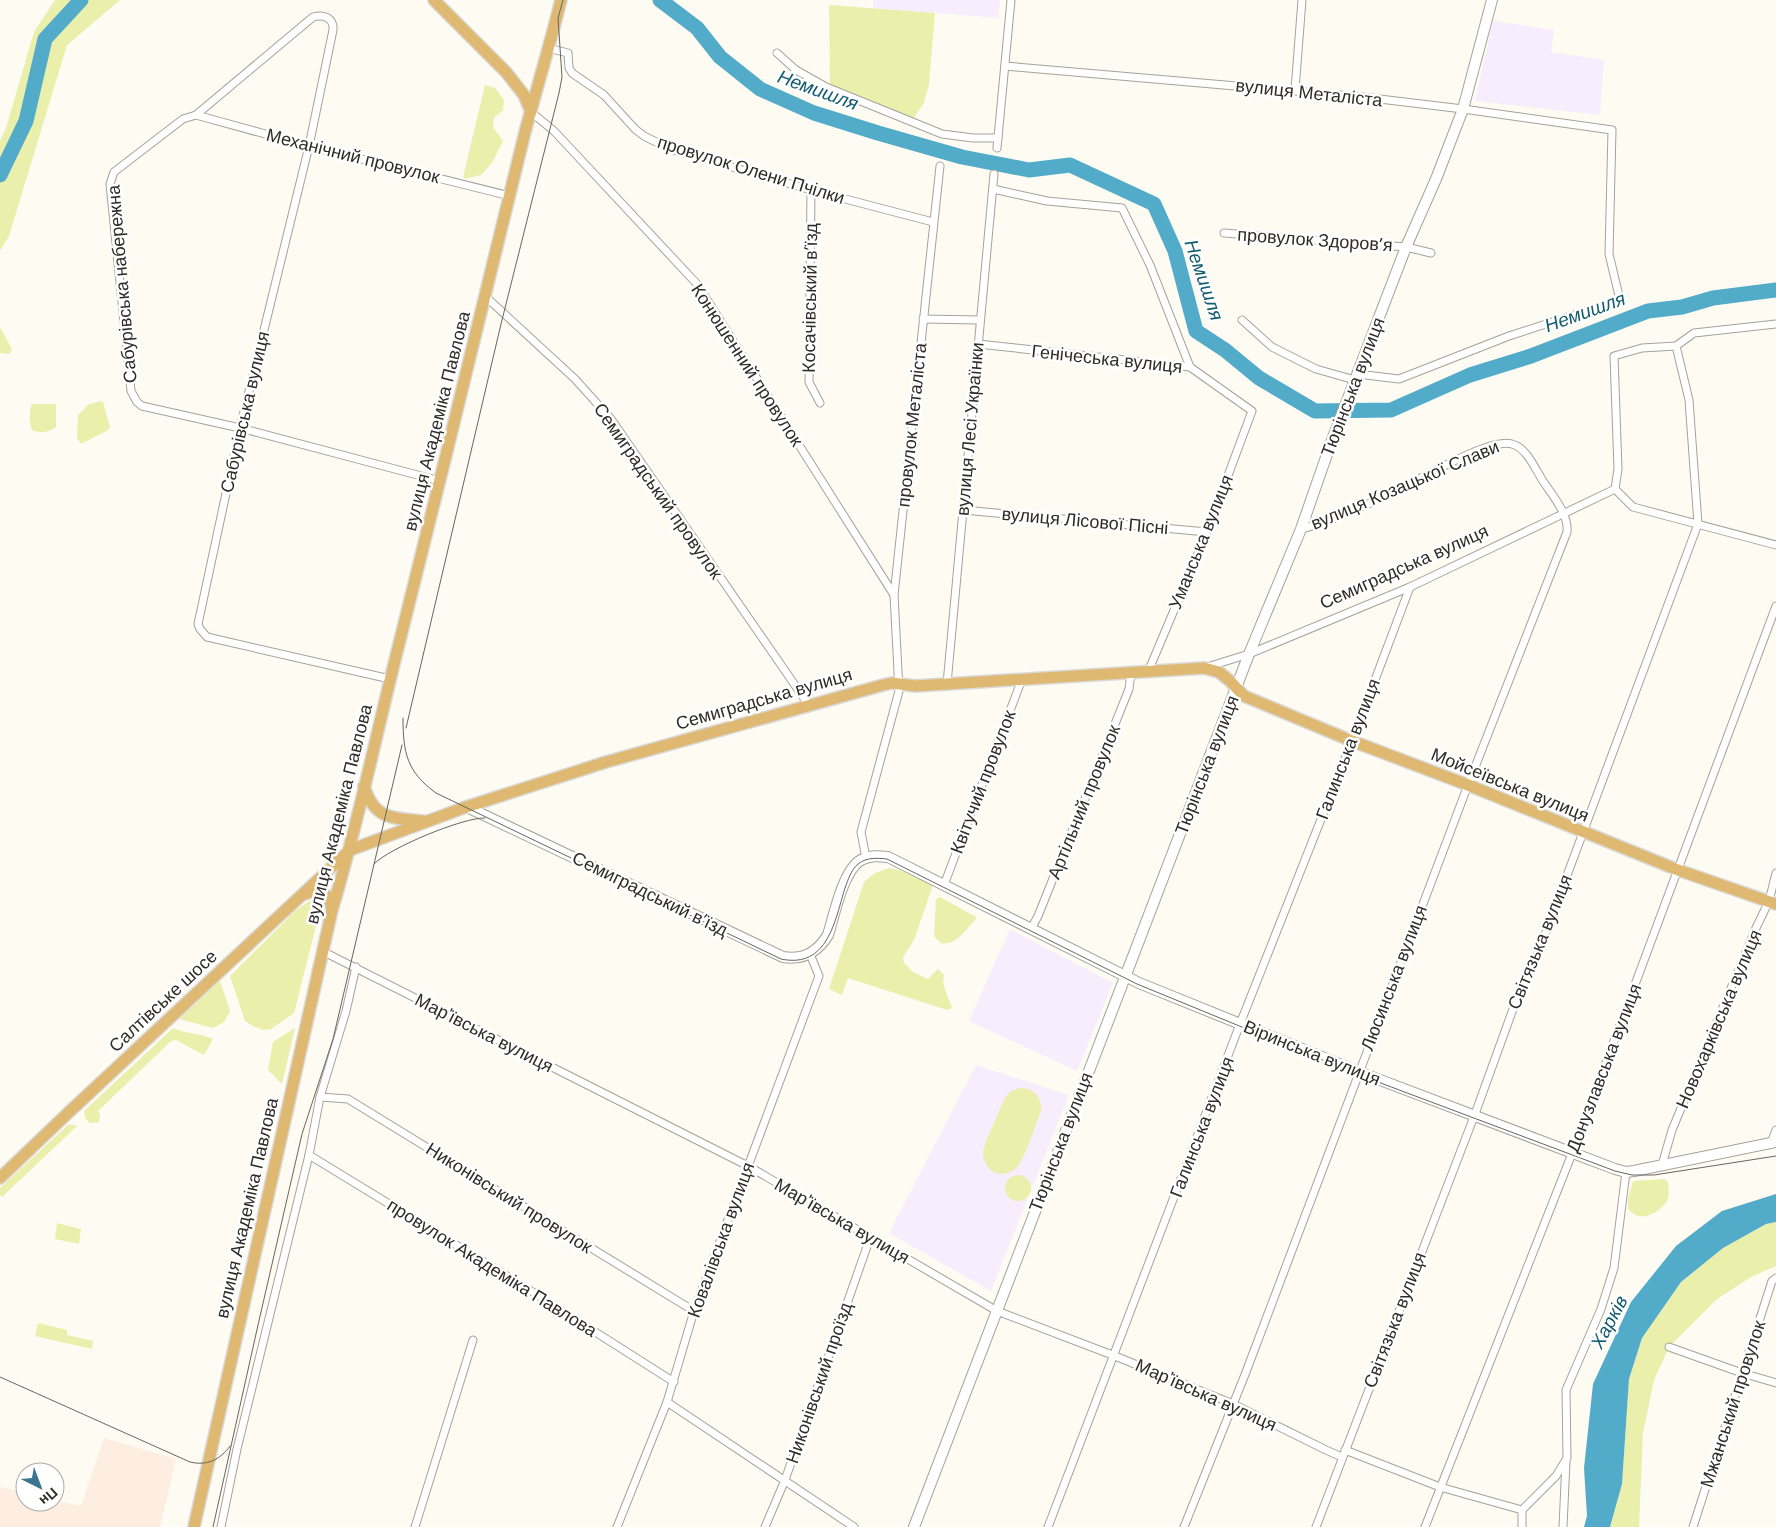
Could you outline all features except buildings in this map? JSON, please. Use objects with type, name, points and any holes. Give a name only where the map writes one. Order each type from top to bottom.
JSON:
[{"type":"main road","points":[[434,0],[506,72],[524,95],[531,112]]},
{"type":"main road","name":"вулиця Академіка Павлова","points":[[194,1527],[332,910],[350,850],[456,411],[561,0]]},
{"type":"main road","name":"Тюрінська вулиця","points":[[914,1527],[1249,654],[1301,529],[1332,440],[1406,246],[1436,179],[1463,109],[1492,0]]},
{"type":"main road","name":"Семиградська вулиця","points":[[350,850],[468,807],[606,762],[808,704],[883,685],[900,684],[915,686],[1204,668],[1219,672],[1236,688]]},
{"type":"main road","name":"Мойсеївська вулиця","points":[[1236,688],[1244,696],[1352,741],[1468,785],[1582,833],[1678,870],[1772,903]]},
{"type":"main road","points":[[364,786],[372,804],[383,815],[425,822]]},
{"type":"main road","name":"Семиградський в’їзд","points":[[468,807],[783,957],[795,958],[810,954]]},
{"type":"main road","name":"Салтівське шосе","points":[[0,1178],[350,850]]},
{"type":"main road","name":"Віринська вулиця","points":[[866,858],[876,856],[888,857],[1125,976],[1240,1024],[1359,1072],[1626,1172]]},
{"type":"main road","points":[[810,954],[820,946],[828,935],[848,873],[856,864],[866,858]]},
{"type":"main road","points":[[302,896],[313,891],[321,891],[328,897],[332,910]]},
{"type":"main road","points":[[1626,1172],[1774,1142]]},
{"type":"street","points":[[997,148],[1011,0]]},
{"type":"street","points":[[1296,90],[1302,0]]},
{"type":"street","name":"Сабурівська набережна","points":[[240,428],[142,406],[137,402],[131,391],[110,184],[118,167],[183,119],[196,115],[313,17]]},
{"type":"street","name":"Сабурівська вулиця","points":[[313,17],[327,18],[334,26],[309,146],[240,428],[198,624],[207,636],[390,679]]},
{"type":"street","name":"провулок Олени Пчілки","points":[[548,48],[568,53],[569,68],[572,73],[602,93],[635,129],[644,136],[670,149],[811,190],[933,222]]},
{"type":"street","points":[[777,53],[796,70],[826,87],[942,134],[973,138],[998,138]]},
{"type":"street","name":"вулиця Металіста","points":[[1005,66],[1296,90],[1463,109],[1612,130],[1609,254],[1620,300],[1509,336],[1399,379],[1354,381]]},
{"type":"street","name":"Конюшенний провулок","points":[[531,112],[554,130],[697,284],[894,596]]},
{"type":"street","name":"Механічний провулок","points":[[196,115],[309,146],[510,196]]},
{"type":"street","name":"провулок Металіста","points":[[900,684],[894,596],[940,166]]},
{"type":"street","name":"вулиця Лесі Українки","points":[[947,684],[994,174]]},
{"type":"street","points":[[993,189],[1047,201],[1122,208],[1150,265],[1190,367]]},
{"type":"street","name":"Косачівський в’їзд","points":[[811,190],[809,382],[820,404]]},
{"type":"street","name":"провулок Здоров’я","points":[[1224,233],[1406,246],[1431,253]]},
{"type":"street","name":"Семиградський провулок","points":[[486,297],[575,379],[611,419],[808,704]]},
{"type":"street","points":[[923,319],[980,320]]},
{"type":"street","points":[[1242,320],[1272,347],[1316,369],[1354,381]]},
{"type":"street","points":[[1776,324],[1694,333],[1676,346],[1642,348],[1614,356],[1618,469],[1615,489],[1634,507],[1776,545]]},
{"type":"street","name":"Генічеська вулиця","points":[[978,344],[1190,367],[1252,412]]},
{"type":"street","name":"Світязька вулиця","points":[[1316,1527],[1474,1116],[1521,987],[1531,972],[1698,524],[1689,400],[1676,346]]},
{"type":"street","name":"Уманська вулиця","points":[[1148,672],[1208,532],[1252,412]]},
{"type":"street","points":[[240,428],[440,481]]},
{"type":"street","name":"вулиця Козацької Слави","points":[[1301,529],[1319,525],[1391,494],[1454,462],[1503,443],[1515,444],[1525,452],[1563,513]]},
{"type":"street","name":"Семиградська вулиця","points":[[1204,668],[1249,654],[1410,587],[1615,489]]},
{"type":"street","name":"вулиця Лісової Пісні","points":[[963,510],[1208,532]]},
{"type":"street","name":"Люсинська вулиця","points":[[1184,1527],[1233,1404],[1566,532],[1568,525],[1563,513]]},
{"type":"street","name":"Галинська вулиця","points":[[1048,1527],[1115,1356],[1240,1024],[1352,741],[1410,587]]},
{"type":"street","name":"Донузлавська вулиця","points":[[1425,1527],[1572,1152],[1776,606]]},
{"type":"street","name":"Артільний провулок","points":[[1031,929],[1038,916],[1129,688],[1132,673]]},
{"type":"street","name":"Квітучий провулок","points":[[944,885],[1022,679]]},
{"type":"street","points":[[866,858],[861,832],[900,684]]},
{"type":"street","name":"Новохарківська вулиця","points":[[1662,1165],[1672,1130],[1772,903],[1776,873]]},
{"type":"street","name":"Мар'ївська вулиця","points":[[324,952],[748,1166],[996,1311],[1115,1356],[1233,1404],[1326,1450],[1344,1454],[1440,1487],[1522,1510]]},
{"type":"street","name":"Ковалівська вулиця","points":[[616,1527],[667,1402],[694,1311],[819,976],[810,954]]},
{"type":"street","points":[[221,1527],[237,1449],[309,1155],[320,1097],[346,1011],[356,967]]},
{"type":"street","name":"Никонівський провулок","points":[[320,1097],[348,1099],[694,1311]]},
{"type":"street","points":[[1774,1142],[1776,1130]]},
{"type":"street","name":"провулок Академіка Павлова","points":[[309,1155],[512,1279],[674,1382]]},
{"type":"street","points":[[1563,1527],[1567,1458],[1566,1390],[1601,1309],[1614,1268],[1626,1172]]},
{"type":"street","name":"Никонівський проїзд","points":[[764,1527],[785,1480],[870,1238]]},
{"type":"street","name":"Мжанський провулок","points":[[1693,1527],[1774,1279]]},
{"type":"street","points":[[415,1527],[473,1340]]},
{"type":"street","points":[[1669,1347],[1776,1383]]},
{"type":"street","points":[[667,1402],[854,1527]]},
{"type":"street","points":[[1522,1527],[1522,1510],[1556,1476],[1567,1458]]},
{"type":"shaded area","points":[[873,0],[1000,0],[998,18],[873,8]]},
{"type":"shaded area","points":[[1493,21],[1554,30],[1551,52],[1604,60],[1600,115],[1475,101]]},
{"type":"shaded area","points":[[1010,929],[1113,983],[1077,1071],[969,1021]]},
{"type":"shaded area","points":[[976,1065],[1069,1095],[991,1291],[889,1233]]},
{"type":"shaded area","points":[[104,1438],[176,1459],[160,1527],[0,1527],[0,1487],[15,1491],[15,1512],[65,1512],[65,1502],[81,1506]]},
{"type":"green space","points":[[55,0],[120,0],[67,45],[9,236],[0,251],[0,141],[6,128],[34,32]]},
{"type":"green space","points":[[829,5],[935,13],[929,84],[924,103],[911,122],[830,89]]},
{"type":"green space","points":[[485,85],[495,88],[504,100],[503,110],[494,118],[493,127],[503,141],[492,163],[481,175],[465,179],[463,177]]},
{"type":"green space","points":[[0,327],[12,349],[9,354],[0,353]]},
{"type":"green space","points":[[103,402],[110,427],[108,430],[81,444],[77,438],[78,415],[89,404]]},
{"type":"green space","points":[[32,404],[56,404],[56,427],[45,432],[32,430],[30,410]]},
{"type":"green space","points":[[889,868],[899,870],[933,885],[914,940],[903,957],[904,963],[913,972],[928,979],[938,969],[944,975],[943,984],[952,1008],[947,1010],[848,978],[842,995],[829,989],[864,882],[875,873]]},
{"type":"green space","points":[[940,897],[976,917],[956,940],[946,943],[941,943],[934,936],[936,899]]},
{"type":"green space","points":[[314,898],[319,900],[321,906],[294,1013],[271,1029],[263,1030],[253,1026],[245,1021],[230,976],[297,909]]},
{"type":"green space","points":[[220,981],[230,1011],[224,1022],[213,1028],[179,1019]]},
{"type":"green space","points":[[173,1028],[213,1039],[204,1055],[176,1040],[171,1041],[98,1111],[100,1115],[99,1122],[90,1123],[85,1118],[84,1111]]},
{"type":"green space","points":[[295,1028],[282,1084],[268,1070],[273,1042]]},
{"type":"green space","points":[[1025,1088],[1036,1094],[1040,1102],[1041,1111],[1020,1163],[1013,1171],[1002,1174],[996,1173],[986,1163],[983,1155],[984,1150],[1005,1098],[1011,1091]]},
{"type":"green space","points":[[69,1124],[77,1126],[2,1197],[0,1195],[0,1188]]},
{"type":"green space","points":[[1018,1175],[1027,1179],[1031,1188],[1027,1197],[1018,1201],[1009,1197],[1005,1188],[1009,1179]]},
{"type":"green space","points":[[1664,1179],[1668,1182],[1669,1194],[1666,1202],[1660,1209],[1647,1216],[1638,1216],[1628,1209],[1628,1199],[1633,1181]]},
{"type":"green space","points":[[1776,1222],[1776,1266],[1751,1277],[1717,1299],[1669,1347],[1654,1380],[1643,1433],[1639,1527],[1610,1527],[1622,1484],[1629,1379],[1642,1338],[1681,1282],[1723,1248],[1766,1224]]},
{"type":"green space","points":[[57,1223],[81,1229],[79,1244],[55,1239]]},
{"type":"green space","points":[[38,1323],[67,1330],[67,1335],[93,1341],[92,1349],[35,1336]]},
{"type":"water","points":[[1776,1194],[1776,1222],[1766,1224],[1723,1248],[1681,1282],[1642,1338],[1629,1379],[1622,1484],[1610,1527],[1584,1527],[1587,1516],[1584,1468],[1593,1384],[1631,1302],[1676,1246],[1722,1211]]},
{"type":"waterway","name":"Немишля","points":[[0,175],[26,121],[45,39],[81,0]]},
{"type":"waterway","name":"Немишля","points":[[660,0],[697,28],[720,57],[760,89],[814,113],[962,157],[1029,170],[1070,165],[1154,204],[1175,251],[1196,331],[1225,350],[1259,378],[1315,411],[1391,410],[1470,375],[1531,356],[1648,311],[1682,307],[1713,298],[1776,290]]},
{"type":"tram line","points":[[406,728],[501,324],[559,93],[562,77],[558,18],[563,0]]},
{"type":"tram line","points":[[403,718],[404,742],[409,761],[419,777],[436,793],[781,959],[797,960],[809,957],[819,949],[833,927],[853,869],[868,859],[887,859],[1137,984],[1354,1073],[1615,1171],[1632,1175],[1654,1175],[1776,1156]]},
{"type":"tram line","points":[[213,1527],[302,1134],[333,1039],[402,745]]},
{"type":"tram line","points":[[374,864],[382,857],[410,842],[445,828],[485,818]]},
{"type":"tram line","points":[[0,1377],[190,1462],[202,1463],[213,1461],[230,1446]]},
{"type":"water label","name":"Харків","points":[[1609,1322]]}]
